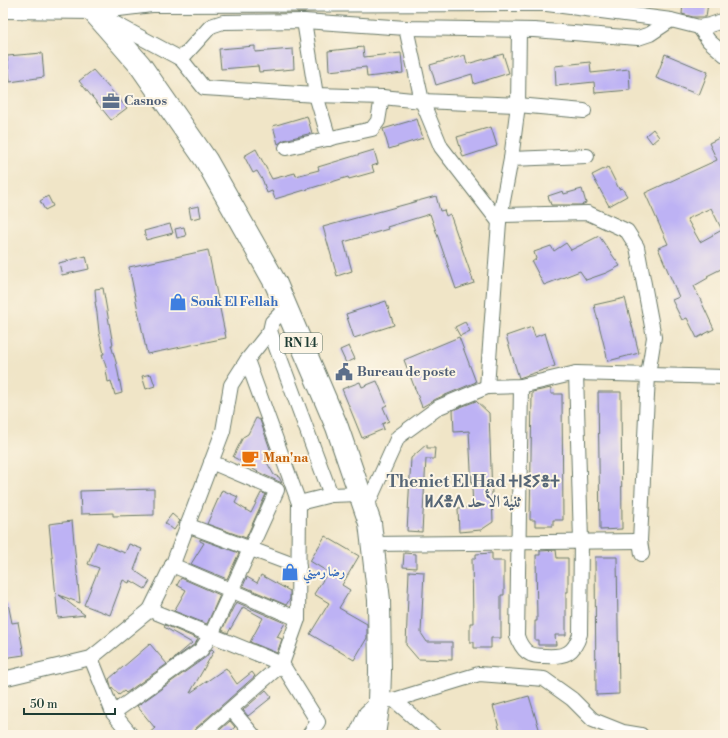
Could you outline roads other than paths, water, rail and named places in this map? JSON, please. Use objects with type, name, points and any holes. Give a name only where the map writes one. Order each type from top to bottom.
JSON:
[{"type":"main road","name":"RN 14","points":[[89,8],[140,64],[206,160],[276,284],[337,427],[370,523],[379,600],[380,672],[386,700],[374,735]]},
{"type":"street","points":[[3,11],[152,5],[547,4],[671,20],[699,27],[725,20]]},
{"type":"street","points":[[89,8],[181,59],[204,88],[518,105],[584,111]]},
{"type":"street","points":[[181,59],[211,26],[223,22],[304,21],[406,28],[519,30],[638,38],[650,34],[671,20]]},
{"type":"street","points":[[304,21],[316,95],[329,139]]},
{"type":"street","points":[[699,27],[709,41],[725,55]]},
{"type":"street","points":[[406,28],[422,100],[441,147],[500,218]]},
{"type":"street","points":[[487,387],[500,218],[511,159],[518,105],[519,30]]},
{"type":"street","points":[[286,148],[372,129],[378,121],[382,97]]},
{"type":"street","points":[[511,159],[587,156]]},
{"type":"street","points":[[372,544],[580,541],[641,547],[648,375],[654,337],[637,247],[627,231],[588,213],[500,218]]},
{"type":"street","points":[[3,679],[91,658],[150,610],[172,565],[223,431],[231,385],[247,360],[270,331],[272,322],[286,308]]},
{"type":"street","points":[[270,331],[330,495]]},
{"type":"street","points":[[201,735],[282,664],[298,619],[299,503],[247,360]]},
{"type":"street","points":[[521,386],[517,636],[521,646],[534,656],[558,657],[568,653],[576,645],[580,634],[580,541],[576,374]]},
{"type":"street","points":[[299,503],[330,495],[363,502],[398,437],[439,407],[487,387],[521,386],[576,374],[725,377]]},
{"type":"street","points":[[113,713],[201,650],[211,635],[277,490],[211,462]]},
{"type":"street","points":[[187,525],[299,568]]},
{"type":"street","points":[[172,565],[298,619]]},
{"type":"street","points":[[150,610],[282,664],[318,722],[309,735]]},
{"type":"street","points":[[91,658],[113,713],[131,735]]},
{"type":"street","points":[[356,735],[366,713],[386,700],[479,674],[544,680],[572,699],[593,720],[623,732],[641,735]]},
{"type":"street","points":[[386,700],[434,735]]},
{"type":"street","points":[[231,709],[253,735]]},
{"type":"place","name":"Casnos","points":[[111,101]]},
{"type":"place","name":"Souk El Fellah","points":[[178,302]]},
{"type":"place","name":"Bureau de poste","points":[[344,372]]},
{"type":"place","name":"Man'na","points":[[250,458]]},
{"type":"place","name":"رضا رميني","points":[[290,572]]},
{"type":"district","name":"Theniet El Had ⵜⵏⵉⵢⴻⵜ ⵍⵃⴻⴷ ثنية الأحد","points":[[473,492]]}]
